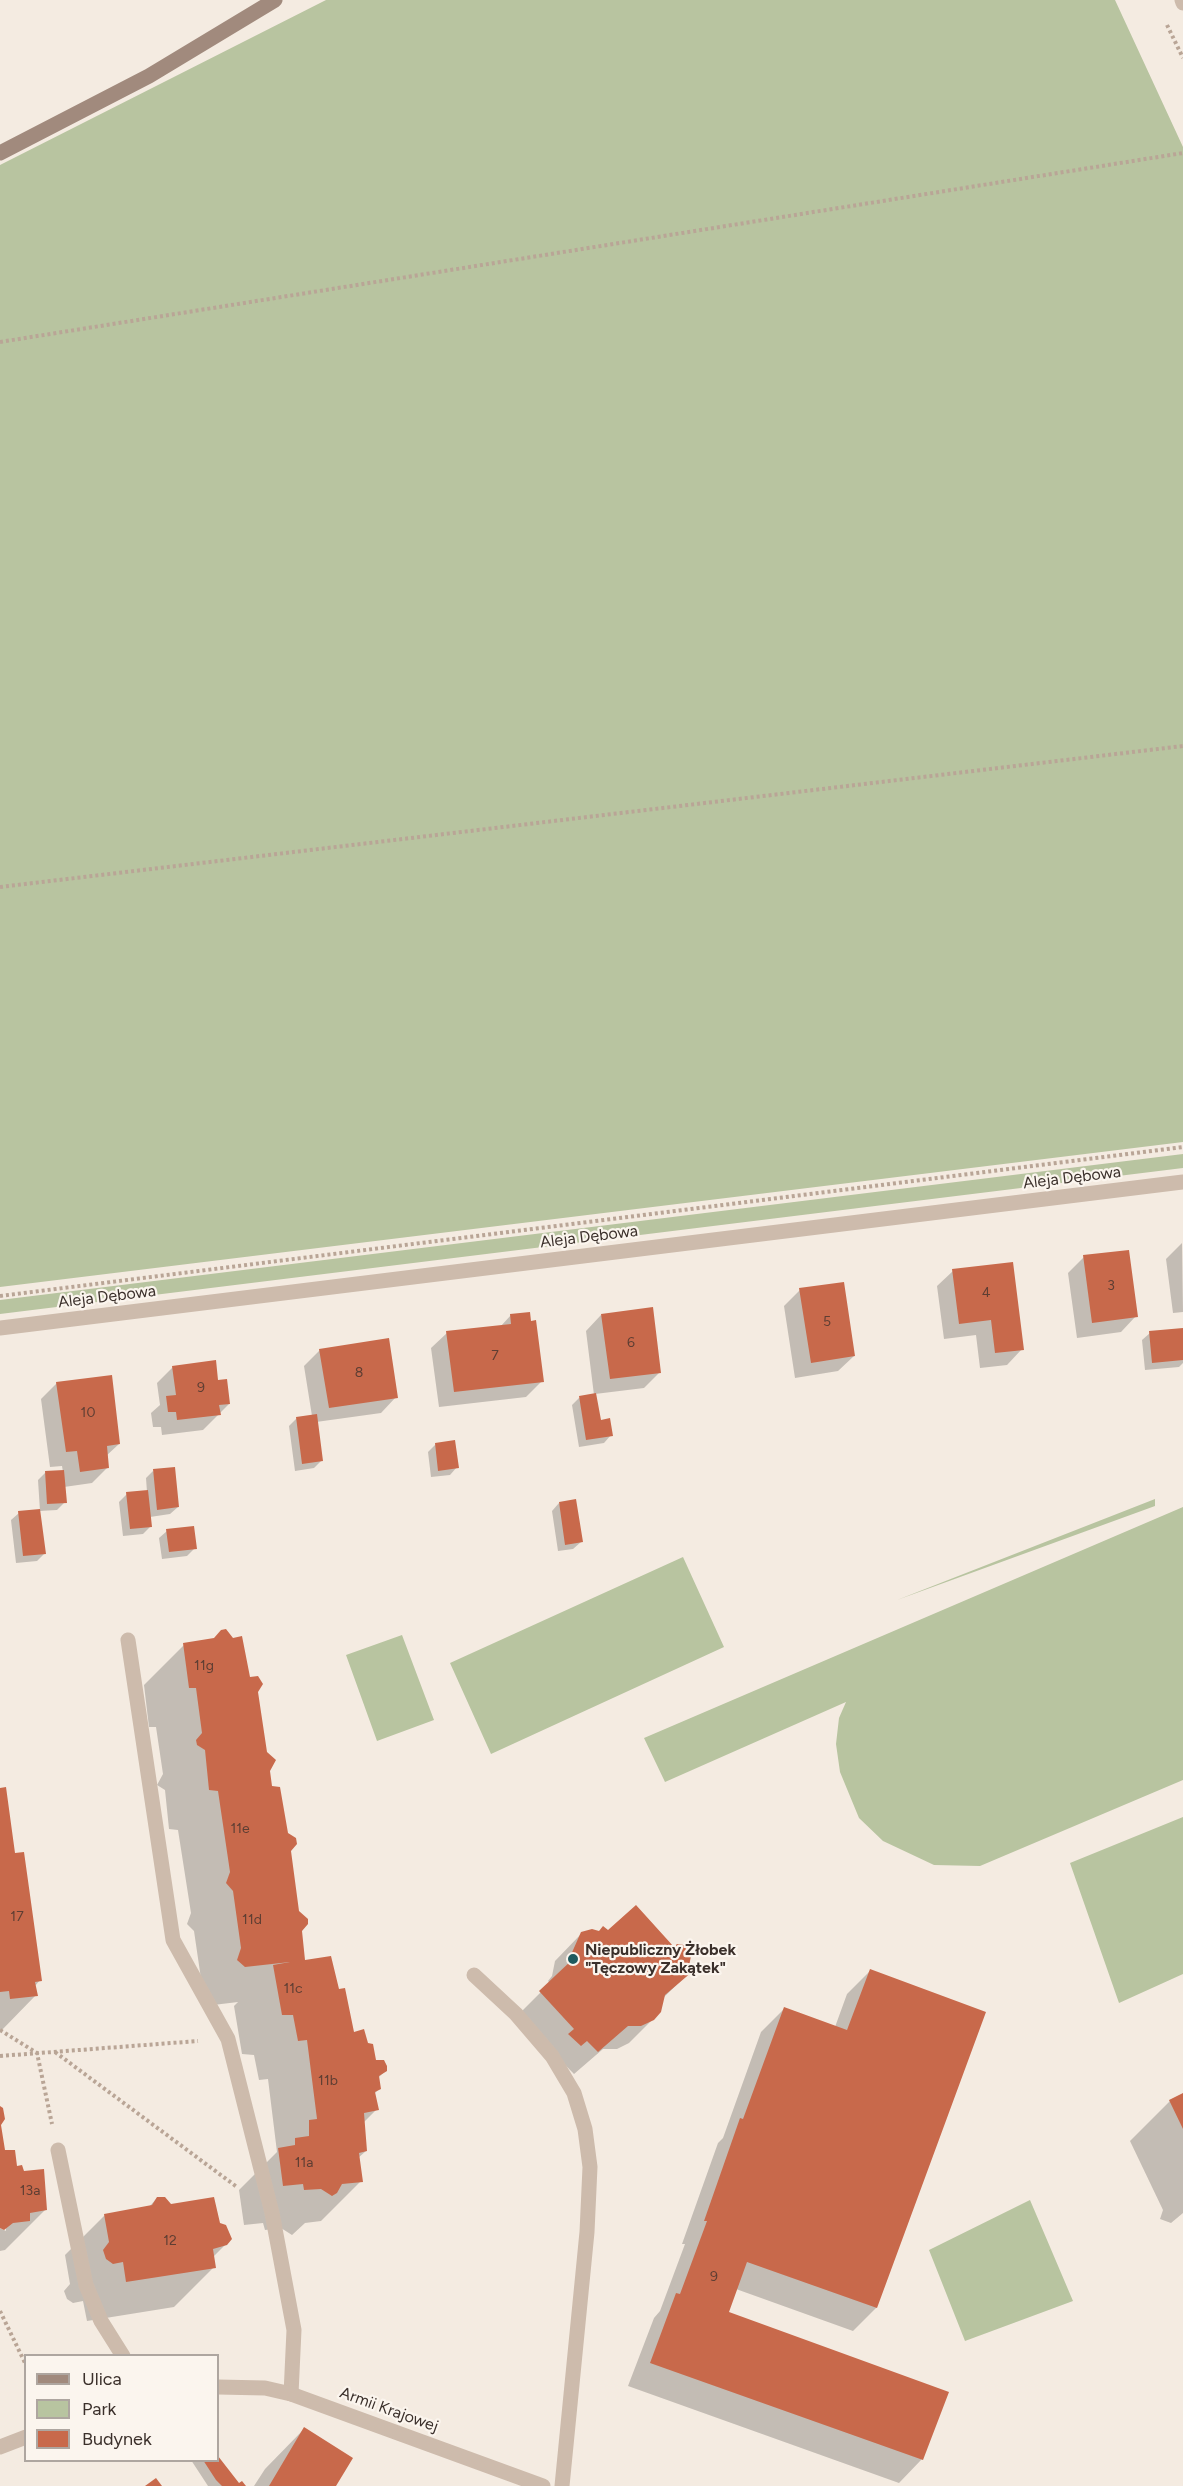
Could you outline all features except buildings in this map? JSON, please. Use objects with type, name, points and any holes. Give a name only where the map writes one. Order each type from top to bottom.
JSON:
[{"type":"main road","points":[[0,153],[149,76],[275,0]]},
{"type":"street","name":"Aleja Dębowa","points":[[0,1329],[1183,1182]]},
{"type":"street","points":[[128,1640],[173,1940],[228,2039],[272,2213],[294,2330],[291,2394]]},
{"type":"street","points":[[474,1975],[516,2014],[552,2056],[574,2093],[585,2129],[590,2167],[587,2232],[562,2486]]},
{"type":"street","points":[[58,2150],[86,2285],[101,2321],[122,2354]]},
{"type":"street","name":"Armii Krajowej","points":[[219,2387],[266,2388],[291,2394],[543,2486]]},
{"type":"street","points":[[0,2447],[24,2438]]},
{"type":"path","points":[[0,342],[1183,153]]},
{"type":"path","points":[[0,887],[1183,746]]},
{"type":"path","points":[[0,1296],[1183,1147]]},
{"type":"path","points":[[0,2030],[37,2053],[58,2150]]},
{"type":"path","points":[[0,2055],[228,2039]]},
{"type":"path","points":[[55,2052],[272,2213]]},
{"type":"path","points":[[0,2311],[24,2362]]},
{"type":"green space","points":[[326,0],[1115,0],[1183,147],[1183,1142],[0,1287],[0,165]]},
{"type":"green space","points":[[1183,1154],[1183,1168],[0,1314],[0,1300]]},
{"type":"green space","points":[[1155,1499],[1155,1506],[897,1600]]},
{"type":"green space","points":[[1183,1507],[1183,1780],[980,1866],[934,1865],[883,1841],[859,1818],[840,1772],[836,1744],[839,1718],[846,1702],[665,1782],[644,1738]]},
{"type":"green space","points":[[683,1557],[724,1647],[491,1754],[450,1663]]},
{"type":"green space","points":[[402,1635],[434,1720],[377,1741],[346,1655]]},
{"type":"green space","points":[[1183,1817],[1183,1974],[1119,2003],[1070,1863]]},
{"type":"green space","points":[[1030,2200],[1073,2301],[965,2341],[929,2250]]},
{"type":"place","name":"Niepubliczny Żłobek \"Tęczowy Zakątek\"","points":[[573,1959]]}]
